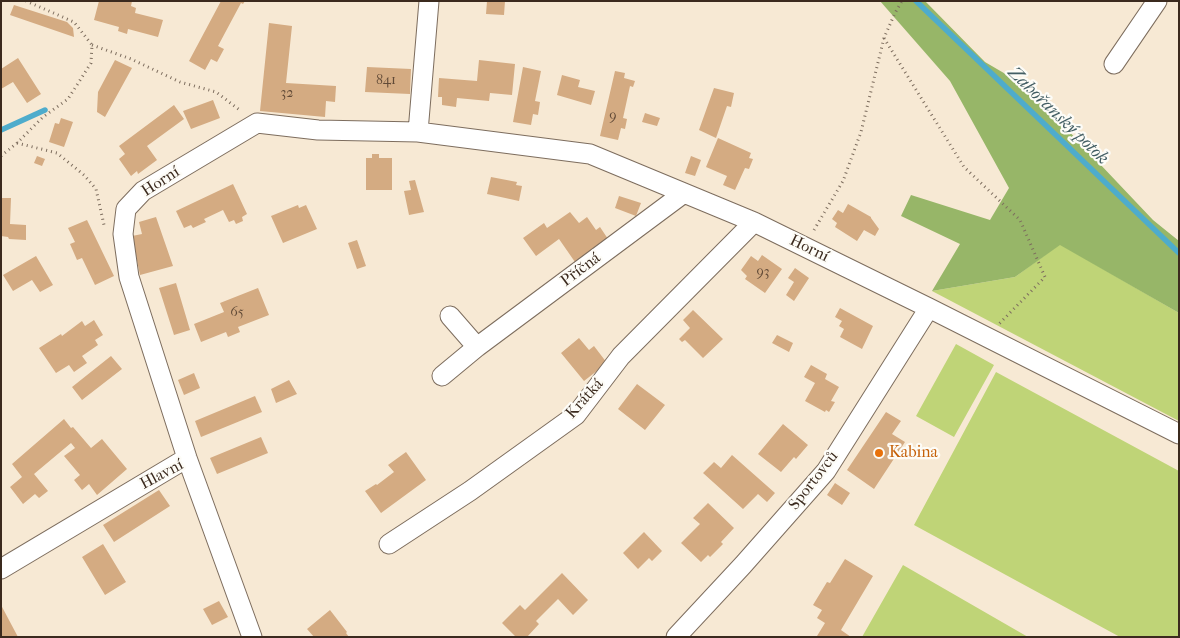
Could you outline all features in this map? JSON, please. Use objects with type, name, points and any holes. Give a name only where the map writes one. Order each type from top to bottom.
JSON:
[{"type":"street","points":[[418,132],[428,1]]},
{"type":"street","points":[[1114,64],[1157,1]]},
{"type":"street","name":"Horní","points":[[187,458],[129,277],[123,234],[126,208],[143,191],[257,123],[318,130],[418,132],[590,154],[754,222],[1179,434]]},
{"type":"street","name":"Příčná","points":[[442,376],[477,347],[684,193]]},
{"type":"street","name":"Krátká","points":[[389,544],[470,491],[576,415],[621,356],[754,222]]},
{"type":"street","name":"Sportovců","points":[[676,637],[826,471],[929,308]]},
{"type":"street","points":[[450,316],[477,347]]},
{"type":"street","name":"Hlavní","points":[[1,569],[187,458],[252,637]]},
{"type":"path","points":[[26,1],[74,22],[92,45],[131,59],[180,82],[216,92],[257,123]]},
{"type":"path","points":[[804,247],[843,181],[861,132],[884,38],[902,1]]},
{"type":"path","points":[[884,38],[964,167],[1020,220],[1045,277],[986,337]]},
{"type":"path","points":[[1,156],[43,117],[68,99],[91,63],[92,45]]},
{"type":"path","points":[[17,143],[57,153],[84,174],[96,189]]},
{"type":"green space","points":[[880,1],[925,1],[985,62],[1026,86],[1153,220],[1179,241],[1179,313],[1060,245],[1015,277],[932,291],[960,244],[901,216],[911,195],[990,220],[1009,188],[950,81]]},
{"type":"green space","points":[[1060,244],[1179,313],[1179,421],[932,291],[1015,277]]},
{"type":"green space","points":[[956,344],[994,365],[954,437],[916,416]]},
{"type":"green space","points":[[996,372],[1179,471],[1179,637],[1120,637],[914,525]]},
{"type":"green space","points":[[903,565],[1028,637],[862,637]]},
{"type":"building","points":[[99,1],[132,1],[131,6],[136,8],[135,13],[163,20],[158,37],[128,29],[127,34],[118,31],[119,27],[94,20]]},
{"type":"building","points":[[221,1],[245,1],[243,4],[241,3],[218,46],[224,49],[217,62],[211,59],[205,70],[189,61]]},
{"type":"building","points":[[487,1],[505,1],[504,15],[486,14]]},
{"type":"building","points":[[14,5],[67,22],[73,28],[74,37],[10,15]]},
{"type":"building","points":[[269,23],[292,26],[286,83],[336,86],[335,102],[326,101],[325,117],[260,111]]},
{"type":"building","points":[[18,58],[41,94],[27,103],[13,82],[1,89],[1,69]]},
{"type":"building","points":[[115,60],[132,68],[105,117],[97,112],[98,92]]},
{"type":"building","points":[[479,60],[515,64],[512,95],[490,93],[489,101],[457,98],[456,107],[442,105],[442,97],[438,97],[439,78],[477,81]]},
{"type":"building","points":[[367,67],[411,69],[410,94],[365,92]]},
{"type":"building","points":[[523,67],[541,71],[535,101],[540,102],[538,115],[533,114],[531,125],[513,122]]},
{"type":"building","points":[[615,71],[625,73],[624,78],[635,81],[633,87],[630,86],[623,118],[627,119],[625,129],[621,128],[618,140],[600,136]]},
{"type":"building","points":[[562,75],[580,80],[578,87],[595,91],[591,105],[557,95]]},
{"type":"building","points":[[714,88],[734,93],[731,107],[727,106],[716,138],[699,130]]},
{"type":"building","points":[[213,100],[220,118],[191,129],[183,111]]},
{"type":"building","points":[[174,105],[184,119],[147,146],[157,160],[138,174],[137,171],[131,176],[119,159],[125,154],[119,146]]},
{"type":"building","points":[[645,113],[660,118],[657,126],[642,122]]},
{"type":"building","points":[[61,118],[73,122],[64,147],[49,142],[55,123],[59,124]]},
{"type":"building","points":[[718,138],[751,153],[749,158],[753,159],[749,169],[745,168],[735,190],[723,185],[727,176],[706,167]]},
{"type":"building","points":[[372,154],[379,154],[379,158],[392,158],[392,190],[366,190],[366,158],[372,158]]},
{"type":"building","points":[[37,156],[45,159],[42,166],[34,163]]},
{"type":"building","points":[[691,156],[701,160],[695,176],[685,173]]},
{"type":"building","points":[[491,177],[517,182],[516,185],[522,186],[519,201],[487,194]]},
{"type":"building","points":[[415,180],[424,212],[409,215],[404,191],[411,190],[409,181]]},
{"type":"building","points":[[233,184],[247,214],[242,217],[243,221],[236,224],[234,220],[229,222],[223,210],[204,219],[206,222],[193,228],[191,225],[184,228],[176,211]]},
{"type":"building","points":[[619,196],[641,203],[636,216],[615,208]]},
{"type":"building","points":[[1,198],[11,198],[10,224],[26,225],[26,240],[9,239],[8,237],[1,236]]},
{"type":"building","points":[[848,204],[871,217],[879,229],[875,236],[864,230],[857,241],[835,227],[837,223],[832,219],[838,210],[843,213]]},
{"type":"building","points":[[298,205],[299,208],[306,205],[317,229],[283,243],[271,216]]},
{"type":"building","points":[[570,212],[579,223],[587,217],[596,230],[600,227],[608,239],[575,262],[559,239],[536,256],[523,238],[544,223],[547,228]]},
{"type":"building","points":[[156,217],[173,266],[140,275],[132,236],[142,234],[139,222]]},
{"type":"building","points":[[87,220],[114,276],[95,285],[82,258],[77,260],[70,244],[75,242],[68,228]]},
{"type":"building","points":[[357,240],[366,266],[357,269],[348,243]]},
{"type":"building","points":[[762,255],[782,269],[765,293],[745,279],[747,276],[741,270],[751,256],[758,261]]},
{"type":"building","points":[[36,256],[53,285],[40,292],[32,280],[13,291],[3,275]]},
{"type":"building","points":[[795,268],[809,278],[794,301],[786,295],[794,282],[788,278]]},
{"type":"building","points":[[176,283],[190,330],[174,335],[159,288]]},
{"type":"building","points":[[258,288],[269,315],[238,327],[240,332],[228,337],[226,332],[201,342],[194,324],[224,312],[220,303]]},
{"type":"building","points":[[840,308],[873,326],[862,349],[840,337],[844,329],[839,326],[842,321],[835,317]]},
{"type":"building","points":[[693,310],[723,339],[703,358],[685,340],[682,342],[679,339],[690,328],[683,320]]},
{"type":"building","points":[[94,320],[103,335],[95,340],[98,345],[82,356],[87,363],[74,372],[69,365],[56,373],[39,348],[61,334],[62,336],[82,321],[85,326]]},
{"type":"building","points":[[777,335],[793,343],[789,352],[772,343]]},
{"type":"building","points":[[579,338],[589,350],[594,346],[607,363],[584,381],[561,353]]},
{"type":"building","points":[[111,356],[122,369],[82,400],[72,387]]},
{"type":"building","points":[[811,365],[827,374],[825,379],[839,387],[831,401],[835,402],[829,412],[826,410],[825,412],[805,401],[815,383],[804,377]]},
{"type":"building","points":[[194,373],[200,388],[184,395],[178,380]]},
{"type":"building","points":[[289,380],[297,394],[276,403],[271,389]]},
{"type":"building","points":[[637,384],[665,405],[645,430],[618,409]]},
{"type":"building","points":[[255,396],[262,412],[201,437],[195,421]]},
{"type":"building","points":[[886,412],[901,421],[892,434],[905,442],[874,489],[847,470]]},
{"type":"building","points":[[64,419],[91,448],[102,439],[127,469],[97,495],[89,484],[82,490],[74,480],[80,475],[64,456],[75,448],[71,443],[34,474],[48,491],[39,498],[35,494],[23,504],[10,487],[22,477],[12,464]]},
{"type":"building","points":[[783,424],[808,445],[781,472],[758,454]]},
{"type":"building","points":[[261,437],[268,453],[217,474],[210,458]]},
{"type":"building","points":[[406,452],[426,480],[381,513],[365,491],[377,485],[394,472],[388,465]]},
{"type":"building","points":[[732,455],[775,493],[767,502],[758,494],[743,509],[703,473],[714,462],[721,468]]},
{"type":"building","points":[[835,483],[850,493],[842,505],[827,495]]},
{"type":"building","points":[[159,490],[170,506],[114,542],[103,525]]},
{"type":"building","points":[[708,503],[734,528],[721,542],[723,544],[710,557],[708,555],[701,562],[681,543],[700,524],[693,518]]},
{"type":"building","points":[[644,532],[662,551],[652,561],[649,558],[638,569],[623,553]]},
{"type":"building","points":[[103,544],[126,582],[105,595],[82,557]]},
{"type":"building","points":[[845,559],[873,576],[841,630],[851,637],[818,637],[825,623],[817,618],[822,610],[813,605],[827,582],[830,583]]},
{"type":"building","points":[[562,573],[588,600],[573,615],[558,599],[536,621],[539,624],[527,637],[516,637],[502,623],[520,605],[525,610]]},
{"type":"building","points":[[219,601],[228,617],[212,625],[203,609]]},
{"type":"building","points":[[1,605],[18,637],[1,637]]},
{"type":"building","points":[[330,610],[349,637],[314,637],[307,629]]},
{"type":"waterway","name":"Zahořanský potok","points":[[916,1],[1179,253]]},
{"type":"waterway","name":"Zahořanský potok","points":[[1,130],[45,110]]},
{"type":"place","name":"Kabina","points":[[879,453]]}]
